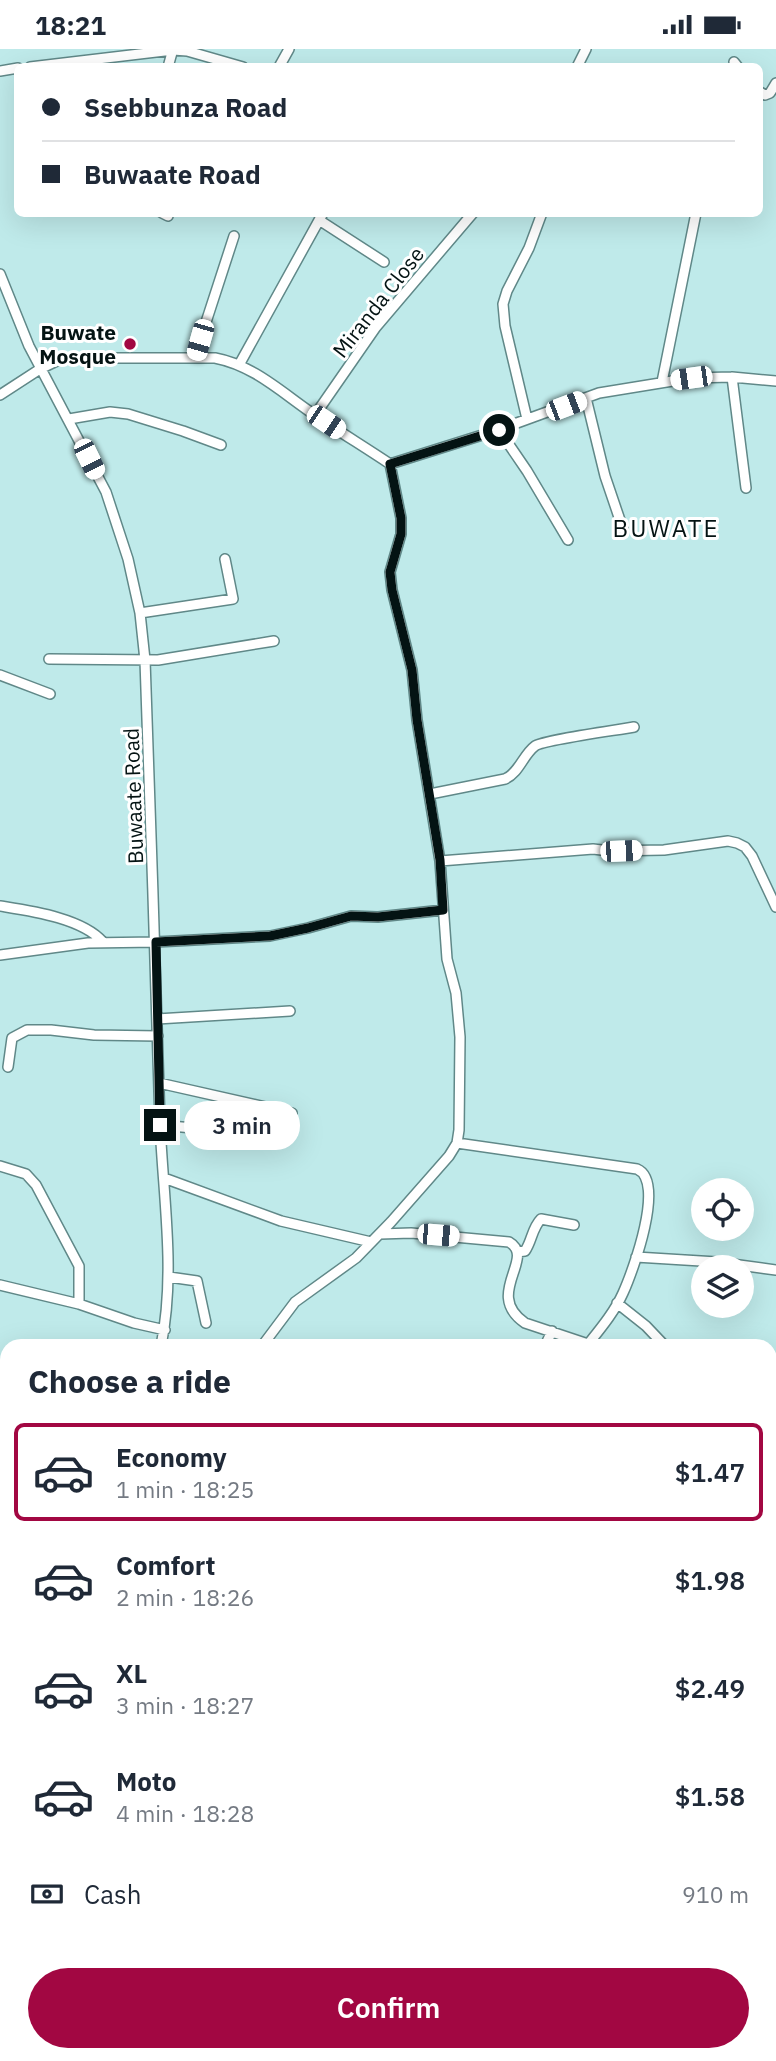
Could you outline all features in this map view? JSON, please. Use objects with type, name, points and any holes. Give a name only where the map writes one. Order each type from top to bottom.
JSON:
[{"type":"street","points":[[49,63],[97,53],[173,49],[229,63]]},
{"type":"street","points":[[763,94],[770,93],[776,83]]},
{"type":"street","points":[[239,365],[321,217],[384,262]]},
{"type":"street","name":"Miranda Close","points":[[316,415],[376,327],[469,217]]},
{"type":"street","points":[[527,419],[505,326],[503,304],[541,217]]},
{"type":"street","points":[[662,382],[695,217]]},
{"type":"street","points":[[195,356],[233,236]]},
{"type":"street","name":"Buwaate Road","points":[[0,274],[40,369],[106,492],[140,613],[145,660],[160,1125],[169,1276],[162,1339]]},
{"type":"street","points":[[0,395],[40,369],[64,358],[195,356],[223,359],[264,379],[390,464],[401,518],[401,534],[390,572],[392,590],[412,670],[417,720],[440,860],[447,959],[456,993],[460,1037],[457,1143],[433,1176],[380,1234],[356,1258],[295,1301],[267,1339]]},
{"type":"street","points":[[390,464],[611,391],[662,382],[732,377],[776,381]]},
{"type":"street","points":[[732,377],[746,488]]},
{"type":"street","points":[[586,398],[605,477],[623,529]]},
{"type":"street","points":[[69,419],[110,412],[128,414],[220,445]]},
{"type":"street","points":[[499,430],[568,540]]},
{"type":"street","points":[[140,613],[233,599],[225,559]]},
{"type":"street","points":[[49,659],[145,660],[274,641]]},
{"type":"street","points":[[0,675],[50,694]]},
{"type":"street","points":[[430,794],[505,779],[513,774],[523,759],[539,744],[634,727]]},
{"type":"street","points":[[440,860],[593,849],[664,850],[728,841],[745,847],[752,856],[776,907]]},
{"type":"street","points":[[0,906],[47,915],[84,927],[94,932],[103,942]]},
{"type":"street","points":[[0,955],[103,942],[270,936],[351,916],[378,917],[443,910]]},
{"type":"street","points":[[157,1019],[290,1011]]},
{"type":"street","points":[[8,1066],[12,1038],[27,1030],[158,1036]]},
{"type":"street","points":[[159,1083],[292,1113]]},
{"type":"street","points":[[160,1125],[280,1139]]},
{"type":"street","points":[[457,1143],[642,1172],[648,1181],[649,1204],[636,1257],[622,1295],[594,1339]]},
{"type":"street","points":[[1,1166],[26,1174],[36,1185],[79,1266],[79,1304]]},
{"type":"street","points":[[164,1178],[281,1221],[371,1242]]},
{"type":"street","points":[[517,1252],[525,1251],[528,1247],[541,1219],[574,1225]]},
{"type":"street","points":[[380,1234],[411,1233],[509,1242],[517,1252],[517,1261],[507,1293],[517,1318],[574,1339]]},
{"type":"street","points":[[636,1257],[717,1262],[776,1270]]},
{"type":"street","points":[[169,1276],[197,1281],[205,1323]]},
{"type":"street","points":[[0,1285],[79,1304],[164,1330]]},
{"type":"street","points":[[617,1303],[658,1339]]},
{"type":"street","points":[[548,1339],[552,1331]]},
{"type":"place","name":"Buwate Mosque","points":[[130,344]]},
{"type":"district","name":"BUWATE","points":[[666,528]]},
{"type":"route","points":[[160,1125],[156,942],[270,936],[351,916],[378,917],[443,910],[440,860],[417,720],[412,670],[392,590],[390,572],[401,534],[401,518],[390,464],[499,430]]}]
